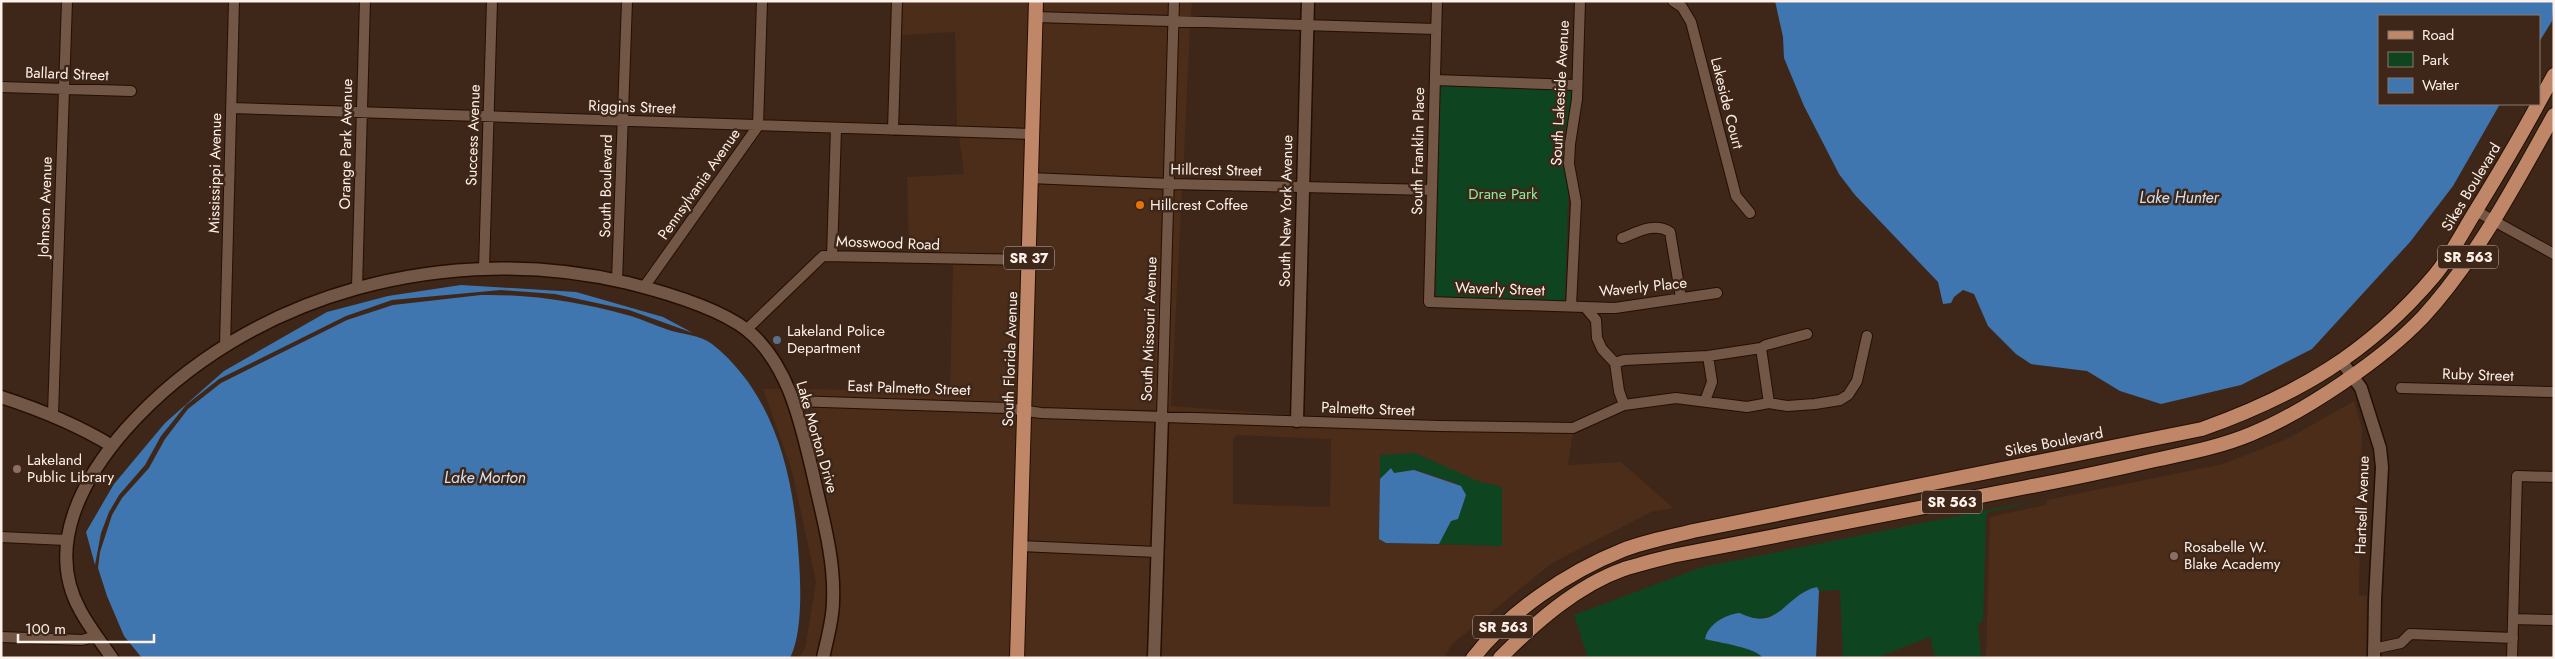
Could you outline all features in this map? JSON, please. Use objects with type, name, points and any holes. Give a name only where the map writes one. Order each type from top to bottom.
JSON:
[{"type":"main road","name":"South Florida Avenue","points":[[1017,658],[1036,1]]},
{"type":"main road","name":"Sikes Boulevard","points":[[2540,100],[2554,75]]},
{"type":"main road","name":"Sikes Boulevard","points":[[1473,658],[1519,612],[1571,576],[1624,550],[1693,531],[2202,429],[2253,411],[2286,396],[2342,362],[2393,320],[2435,275],[2476,211],[2537,105]]},
{"type":"main road","name":"SR 563","points":[[1500,658],[1534,626],[1579,592],[1622,570],[1672,556],[2080,477],[2204,449],[2251,434],[2307,405],[2351,375],[2380,355],[2423,316],[2462,266],[2492,221],[2554,115]]},
{"type":"main road","points":[[1534,626],[1545,606],[1592,566]]},
{"type":"main road","points":[[1490,658],[1510,635],[1519,612]]},
{"type":"street","name":"Johnson Avenue","points":[[53,414],[67,1]]},
{"type":"street","name":"Mississippi Avenue","points":[[225,346],[234,1]]},
{"type":"street","name":"Orange Park Avenue","points":[[357,288],[365,1]]},
{"type":"street","name":"Success Avenue","points":[[484,269],[492,1]]},
{"type":"street","name":"South Boulevard","points":[[618,281],[627,1]]},
{"type":"street","name":"Pennsylvania Avenue","points":[[644,288],[758,126],[762,1]]},
{"type":"street","points":[[893,130],[897,1]]},
{"type":"street","name":"South Missouri Avenue","points":[[1154,658],[1170,184],[1174,1]]},
{"type":"street","name":"South New York Avenue","points":[[1296,421],[1308,1]]},
{"type":"street","name":"South Franklin Place","points":[[1429,302],[1437,1]]},
{"type":"street","name":"South Lakeside Avenue","points":[[1571,306],[1576,202],[1569,158],[1577,99],[1580,1]]},
{"type":"street","name":"Lakeside Court","points":[[1673,1],[1682,7],[1691,22],[1736,196],[1750,213]]},
{"type":"street","points":[[1035,17],[1436,29]]},
{"type":"street","points":[[1435,80],[1576,84]]},
{"type":"street","name":"Ballard Street","points":[[1,87],[131,92]]},
{"type":"street","name":"Riggins Street","points":[[232,108],[489,118],[1032,134]]},
{"type":"street","points":[[832,256],[836,128]]},
{"type":"street","name":"Hillcrest Street","points":[[1030,178],[1170,184],[1432,190]]},
{"type":"street","points":[[2476,211],[2554,254]]},
{"type":"street","points":[[1622,238],[1650,228],[1662,228],[1670,232],[1680,298]]},
{"type":"street","name":"Mosswood Road","points":[[746,330],[823,256],[1029,260]]},
{"type":"street","name":"Lake Morton Drive","points":[[112,658],[79,609],[71,589],[66,540],[83,491],[112,446],[141,413],[168,389],[225,346],[247,332],[302,306],[357,288],[424,274],[484,269],[558,272],[618,281],[644,288],[710,311],[746,330],[776,362],[793,401],[821,510],[833,581],[833,602],[824,657]]},
{"type":"street","name":"Waverly Place","points":[[1571,306],[1615,308],[1717,292]]},
{"type":"street","name":"Waverly Street","points":[[1429,302],[1571,306]]},
{"type":"street","points":[[1585,307],[1596,320],[1597,338],[1602,349],[1615,363],[1619,391],[1624,405],[1676,398],[1747,407],[1769,403],[1787,406],[1814,404],[1843,398],[1857,381],[1867,336]]},
{"type":"street","points":[[1615,363],[1624,360],[1708,356],[1761,348],[1766,344],[1806,334]]},
{"type":"street","points":[[1761,348],[1769,403]]},
{"type":"street","points":[[1705,401],[1712,382],[1708,356]]},
{"type":"street","name":"Hartsell Avenue","points":[[2342,362],[2361,388],[2380,448],[2382,467],[2374,653]]},
{"type":"street","name":"Ruby Street","points":[[2400,388],[2554,392]]},
{"type":"street","points":[[1,397],[53,414],[83,428],[112,446]]},
{"type":"street","name":"East Palmetto Street","points":[[793,401],[1025,409],[1041,413],[1162,416]]},
{"type":"street","name":"Palmetto Street","points":[[1162,416],[1573,428],[1624,405]]},
{"type":"street","points":[[2512,658],[2517,476],[2554,477]]},
{"type":"street","points":[[1,537],[66,540]]},
{"type":"street","points":[[1020,546],[1158,552]]},
{"type":"street","points":[[2513,619],[2554,620]]},
{"type":"street","points":[[2374,653],[2401,643],[2410,634],[2513,638]]},
{"type":"street","points":[[1,637],[82,640],[96,636]]},
{"type":"shaded area","points":[[903,1],[1031,2],[1027,129],[957,127],[955,32],[902,35]]},
{"type":"shaded area","points":[[1041,1],[1169,1],[1169,16],[1040,12]]},
{"type":"shaded area","points":[[1179,1],[1192,1],[1191,16],[1179,16]]},
{"type":"shaded area","points":[[1040,23],[1169,26],[1165,178],[1035,173]]},
{"type":"shaded area","points":[[1178,27],[1190,27],[1183,179],[1175,179]]},
{"type":"shaded area","points":[[959,137],[1027,139],[1024,255],[909,253],[907,177],[964,174]]},
{"type":"shaded area","points":[[1035,184],[1165,189],[1158,410],[1042,408],[1030,405]]},
{"type":"shaded area","points":[[1174,190],[1182,190],[1171,406],[1292,415],[1167,411]]},
{"type":"shaded area","points":[[953,265],[1024,266],[1020,403],[796,396],[793,389],[950,391]]},
{"type":"shaded area","points":[[763,389],[783,389],[788,402],[803,453],[823,548],[829,602],[817,658],[798,658],[805,649],[816,582],[792,471]]},
{"type":"shaded area","name":"Rosabelle W. Blake Academy","points":[[2354,401],[2362,428],[2359,595],[2367,596],[2366,658],[1986,658],[1990,517],[2046,505],[2047,500],[2223,464],[2289,438]]},
{"type":"shaded area","points":[[800,406],[1020,414],[1012,658],[833,658],[830,647],[835,621]]},
{"type":"shaded area","points":[[1029,416],[1041,418],[1157,421],[1153,546],[1025,541]]},
{"type":"shaded area","points":[[1167,421],[1439,431],[1573,433],[1568,465],[1621,462],[1673,508],[1651,512],[1552,563],[1452,644],[1444,658],[1158,658]],"holes":[[[1237,435],[1331,439],[1330,507],[1233,504],[1233,439]],[[1480,482],[1502,488],[1502,546],[1386,543]]]},
{"type":"shaded area","points":[[1025,552],[1153,557],[1149,658],[1022,658]]},
{"type":"green space","name":"Drane Park","points":[[1439,85],[1571,90],[1565,301],[1436,298]]},
{"type":"green space","points":[[1415,453],[1480,482],[1502,487],[1502,546],[1439,544],[1451,521],[1458,519],[1466,495],[1456,483],[1414,470],[1393,473],[1391,468],[1380,479],[1380,455]]},
{"type":"green space","points":[[2043,499],[1989,512],[1986,515],[1983,621],[1978,624],[1981,658],[1935,658],[1930,637],[1876,658],[1843,658],[1840,590],[1819,591],[1817,587],[1780,614],[1756,619],[1705,636],[1706,639],[1737,645],[1753,651],[1763,658],[1588,658],[1574,615],[1702,567]]},
{"type":"water","name":"Lake Hunter","points":[[1775,1],[2554,1],[2552,21],[2540,40],[2540,15],[2378,15],[2378,105],[2499,105],[2453,186],[2410,242],[2312,349],[2241,385],[2161,404],[2120,391],[2087,371],[2031,364],[2016,354],[1988,326],[1974,294],[1963,290],[1954,297],[1951,303],[1943,304],[1938,282],[1855,195],[1839,174],[1804,106],[1784,58],[1783,37]]},
{"type":"water","points":[[461,285],[576,292],[663,317],[693,333],[629,310],[555,294],[501,290],[392,300],[346,316],[219,379],[186,405],[161,436],[145,465],[119,495],[109,512],[101,533],[95,565],[86,532],[114,484],[165,423],[224,371],[327,312],[388,296]]},
{"type":"water","name":"Lake Morton","points":[[481,295],[555,300],[632,316],[666,329],[707,341],[732,363],[749,383],[763,406],[783,455],[789,482],[797,535],[800,598],[798,631],[790,658],[142,658],[124,636],[107,596],[98,568],[100,552],[112,515],[122,498],[149,468],[165,439],[188,409],[221,383],[347,320],[393,305]]},
{"type":"water","points":[[1391,468],[1394,473],[1414,470],[1461,486],[1466,495],[1458,519],[1451,521],[1439,544],[1386,543],[1379,539],[1380,479]]},
{"type":"water","points":[[1817,587],[1819,591],[1816,658],[1763,658],[1759,654],[1745,648],[1705,639],[1714,624],[1729,615],[1740,613],[1753,618],[1764,618],[1781,610],[1806,591]]},
{"type":"place","name":"Hillcrest Coffee","points":[[1140,205]]},
{"type":"place","name":"Lakeland Police Department","points":[[777,340]]},
{"type":"place","name":"Lakeland Public Library","points":[[17,469]]},
{"type":"place","name":"Rosabelle W. Blake Academy","points":[[2174,556]]}]
